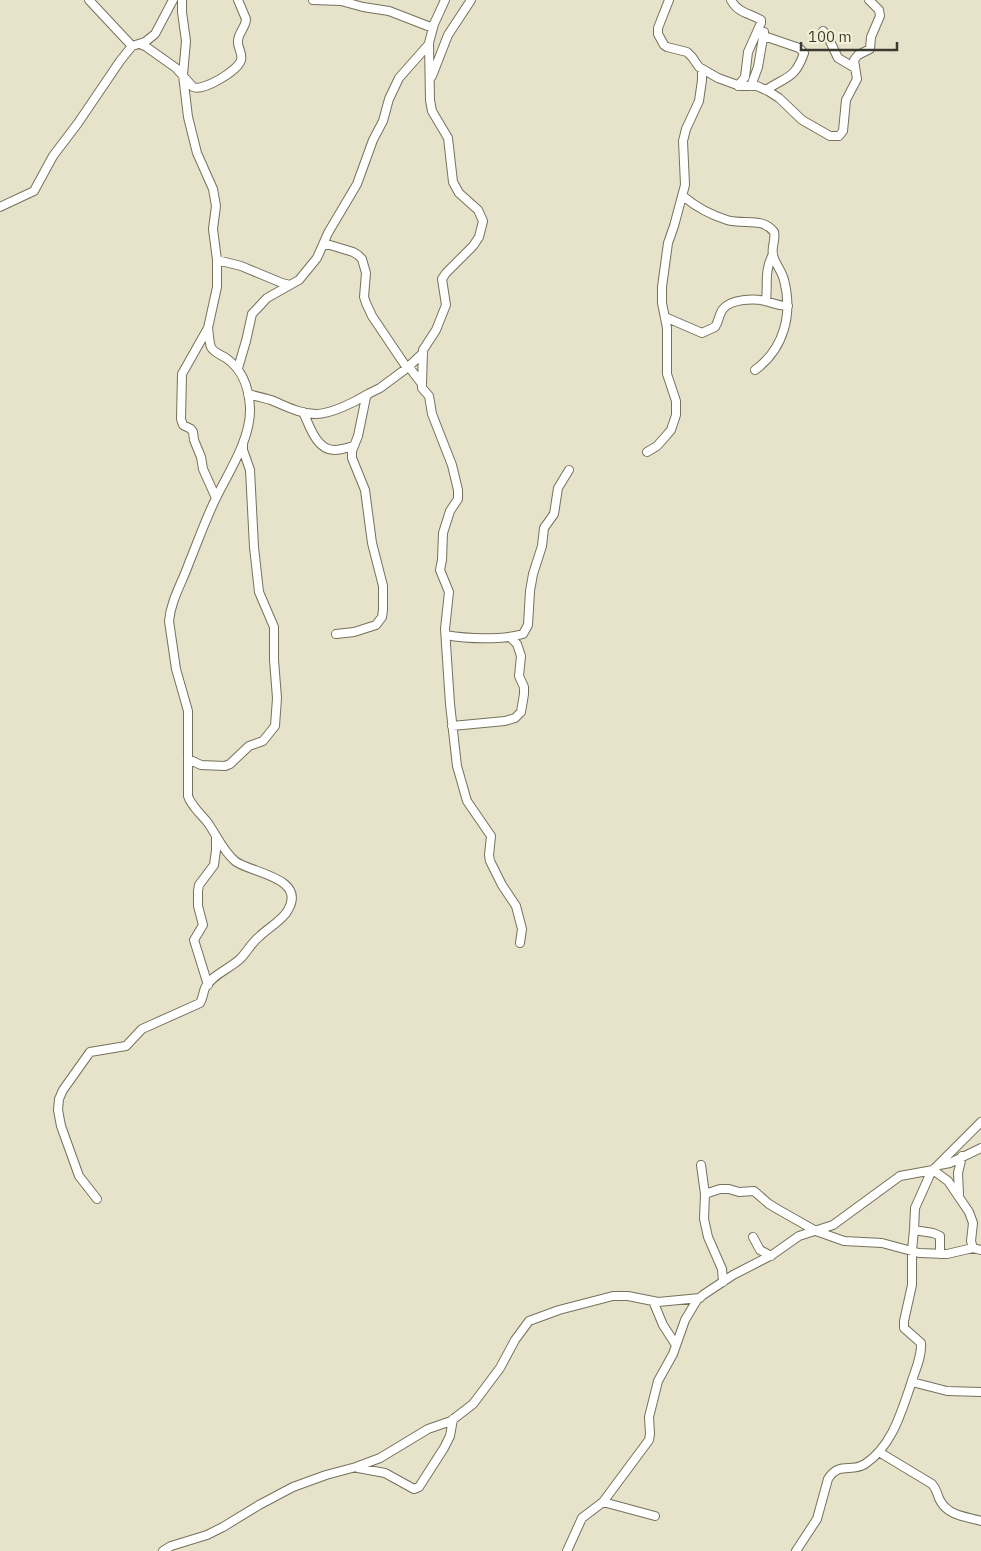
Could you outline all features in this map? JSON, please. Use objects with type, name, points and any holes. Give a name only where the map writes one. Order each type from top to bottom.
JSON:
[{"type":"street","points":[[89,0],[136,45],[154,52],[197,89],[231,72],[238,65],[241,57],[238,41],[246,24],[246,19],[238,0]]},
{"type":"street","points":[[0,206],[34,191],[53,156],[136,45],[148,40],[155,34],[173,0]]},
{"type":"street","points":[[182,0],[186,41],[183,75],[190,126],[197,154],[213,189],[216,206],[213,229],[217,260],[217,288],[208,328],[182,374],[181,422],[192,430],[203,468],[216,498]]},
{"type":"street","points":[[313,0],[341,1],[363,8],[389,11],[433,28]]},
{"type":"street","points":[[445,0],[429,43],[430,100],[432,110],[448,138],[452,182],[459,192],[478,210],[483,221],[479,237],[473,246],[442,279],[446,305],[436,330],[426,344],[423,353],[422,388],[429,396],[432,414],[452,465],[458,490],[458,499],[450,511],[442,540],[440,570],[449,592],[445,623],[452,726],[457,766],[463,792],[472,811],[491,836],[490,861],[502,885],[516,906],[522,929],[520,943]]},
{"type":"street","points":[[430,82],[448,35],[470,0]]},
{"type":"street","points":[[669,0],[658,28],[658,34],[662,43],[667,48],[687,52],[702,69],[738,86],[757,86],[766,90],[779,98],[802,120],[830,136],[839,136],[843,132],[846,100],[856,82],[857,76],[854,60],[870,49],[871,37],[880,16],[879,10],[869,0]]},
{"type":"street","points":[[731,0],[741,12],[761,20],[764,36],[758,67],[751,86]]},
{"type":"street","points":[[738,86],[745,77],[748,52],[761,23]]},
{"type":"street","points":[[823,32],[828,37],[838,58],[855,68]]},
{"type":"street","points":[[764,36],[799,48],[804,53],[799,67],[794,74],[766,90]]},
{"type":"street","points":[[238,368],[252,314],[267,298],[295,283],[312,264],[357,184],[396,83],[429,43]]},
{"type":"street","points":[[647,452],[657,446],[671,430],[676,415],[677,408],[674,392],[667,374],[668,337],[662,303],[664,262],[683,196],[685,175],[683,141],[686,129],[699,101],[702,69]]},
{"type":"street","points":[[683,196],[696,206],[723,219],[738,223],[761,222],[770,227],[775,235],[773,254],[766,273],[766,301]]},
{"type":"street","points":[[323,245],[330,245],[353,252],[362,260],[366,273],[364,297],[372,316],[408,368],[422,384]]},
{"type":"street","points":[[755,370],[771,356],[782,336],[786,320],[788,306],[784,277],[773,254]]},
{"type":"street","points":[[217,260],[241,266],[272,280],[290,285]]},
{"type":"street","points":[[665,317],[702,332],[716,327],[721,312],[728,304],[740,301],[766,301],[773,305],[788,306]]},
{"type":"street","points":[[97,1200],[79,1176],[61,1126],[58,1110],[59,1099],[63,1090],[90,1052],[126,1046],[142,1029],[198,1004],[202,1000],[208,985],[241,958],[258,938],[285,915],[291,901],[289,890],[283,882],[277,878],[250,869],[234,860],[189,799],[188,711],[176,669],[169,621],[170,614],[178,587],[190,563],[201,531],[236,461],[249,419],[248,394],[243,376],[238,368],[213,350],[210,344],[208,328]]},
{"type":"street","points":[[248,394],[303,412],[324,413],[356,402],[385,385],[408,368],[423,353]]},
{"type":"street","points":[[336,634],[354,632],[376,625],[382,617],[383,610],[382,586],[372,543],[365,490],[352,458],[353,446],[358,436],[368,394]]},
{"type":"street","points":[[303,412],[314,436],[327,448],[335,450],[353,446]]},
{"type":"street","points":[[188,760],[201,765],[225,766],[230,764],[249,746],[263,741],[275,726],[277,698],[274,627],[259,592],[254,547],[250,470],[243,440]]},
{"type":"street","points":[[446,635],[510,637],[523,634],[528,625],[530,590],[542,546],[544,528],[554,514],[558,488],[569,470]]},
{"type":"street","points":[[452,726],[505,721],[515,718],[521,712],[524,687],[519,676],[521,656],[517,644],[510,637]]},
{"type":"street","points":[[208,985],[194,940],[203,925],[198,906],[199,886],[216,859],[216,836]]},
{"type":"street","points":[[796,1551],[816,1519],[828,1479],[832,1473],[838,1468],[859,1468],[879,1452],[893,1432],[900,1417],[921,1354],[921,1343],[904,1328],[912,1285],[915,1208],[935,1168],[981,1122]]},
{"type":"street","points":[[567,1551],[582,1518],[603,1502],[649,1440],[649,1417],[658,1381],[674,1354],[685,1320],[700,1298],[723,1282],[771,1256],[799,1236],[833,1225],[900,1176],[935,1168],[981,1148]]},
{"type":"street","points":[[960,1198],[958,1173],[962,1156]]},
{"type":"street","points":[[701,1165],[705,1194],[704,1218],[708,1237],[722,1269],[723,1282]]},
{"type":"street","points":[[705,1194],[720,1189],[739,1192],[754,1191],[769,1204],[816,1231],[844,1241],[882,1243],[920,1253],[940,1254],[977,1249],[972,1217],[956,1190],[935,1168]]},
{"type":"street","points":[[914,1230],[940,1236],[940,1254]]},
{"type":"street","points":[[753,1238],[760,1250],[771,1256]]},
{"type":"street","points":[[163,1551],[171,1546],[207,1535],[293,1487],[380,1458],[428,1429],[453,1419],[473,1404],[500,1368],[515,1340],[529,1321],[559,1310],[612,1296],[628,1296],[664,1302],[700,1298]]},
{"type":"street","points":[[653,1301],[663,1325],[676,1345]]},
{"type":"street","points":[[912,1382],[947,1391],[981,1392]]},
{"type":"street","points":[[356,1467],[385,1473],[414,1489],[419,1487],[450,1436],[453,1419]]},
{"type":"street","points":[[879,1452],[932,1484],[938,1491],[941,1502],[953,1513],[981,1521]]},
{"type":"street","points":[[603,1502],[655,1516]]}]
